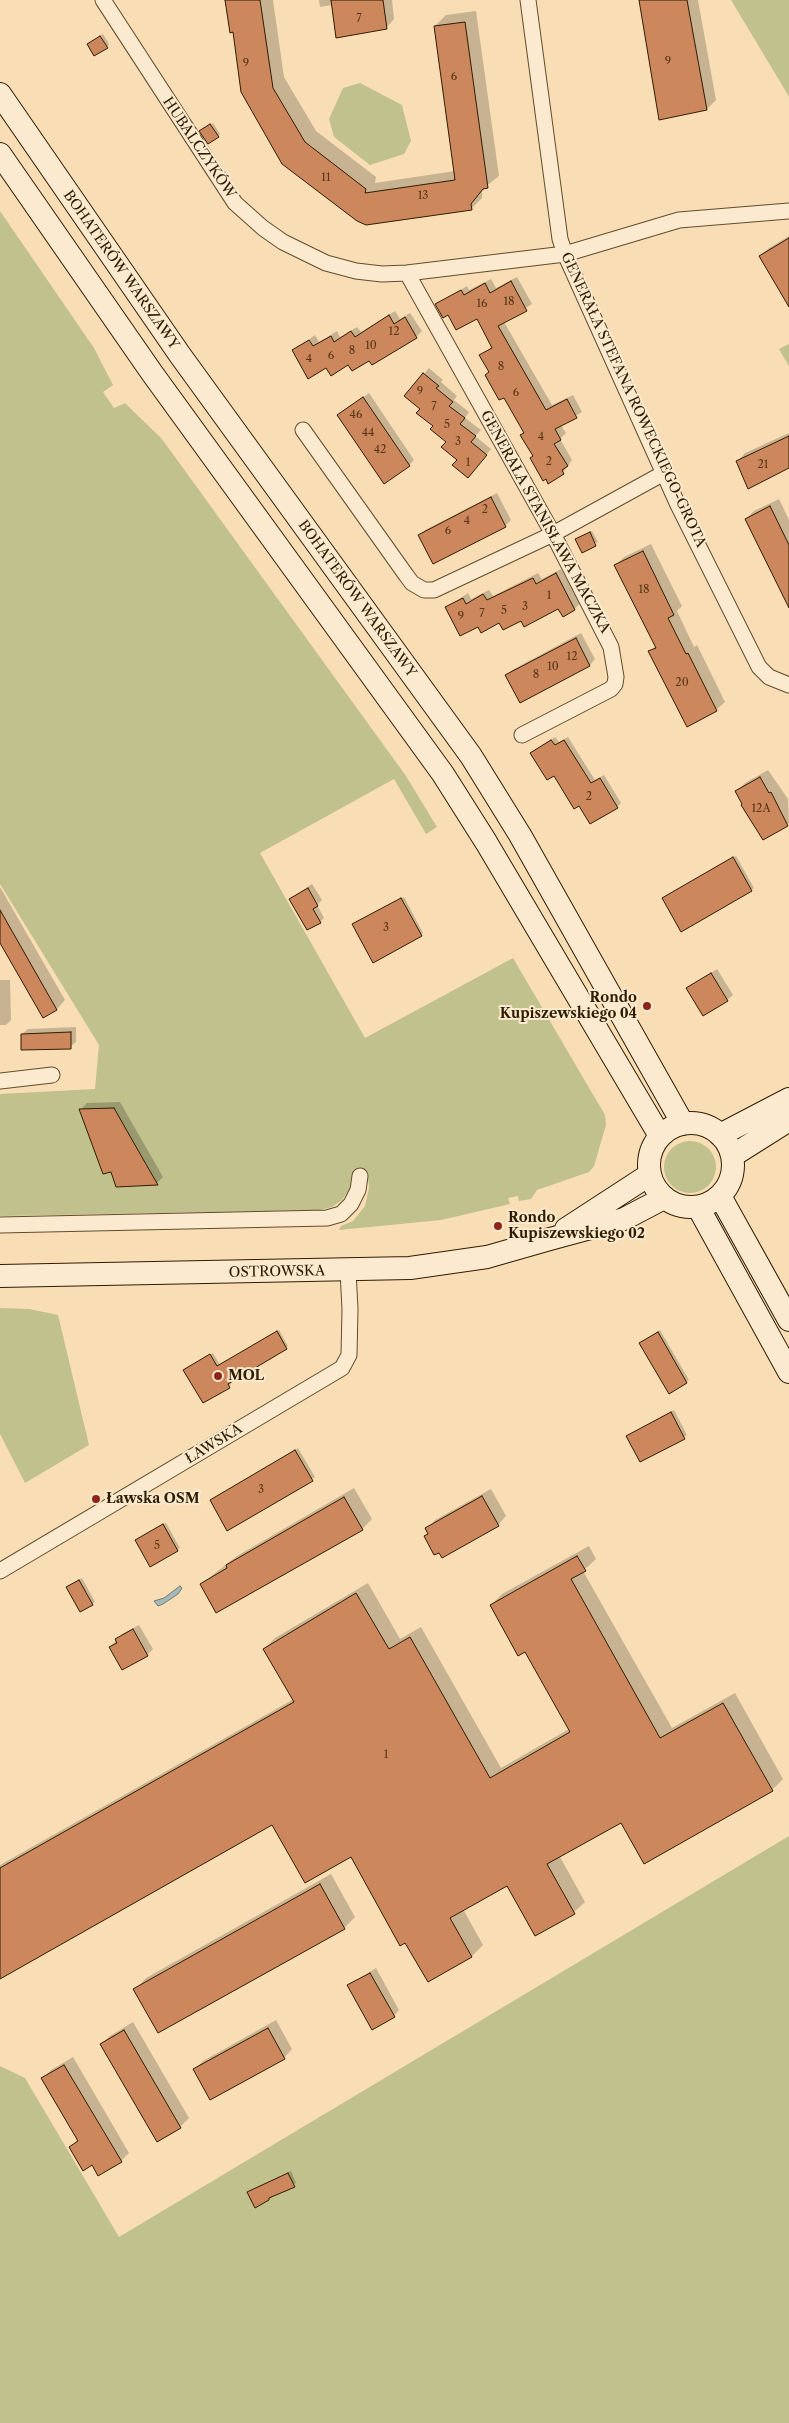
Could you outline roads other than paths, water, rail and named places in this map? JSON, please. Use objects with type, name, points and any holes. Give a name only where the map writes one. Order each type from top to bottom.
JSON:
[{"type":"main road","name":"BOHATERÓW WARSZAWY","points":[[0,94],[180,355],[471,756],[520,836],[683,1124]]},
{"type":"main road","points":[[0,154],[152,373],[443,774],[486,842],[660,1136]]},
{"type":"main road","points":[[720,1135],[789,1099]]},
{"type":"main road","points":[[732,1156],[789,1120]]},
{"type":"main road","points":[[696,1123],[709,1127],[720,1135],[732,1156],[732,1178],[720,1196],[710,1203],[698,1207],[680,1206],[664,1198],[654,1188],[649,1175],[650,1154],[660,1136],[670,1128],[696,1123]]},
{"type":"main road","name":"OSTROWSKA","points":[[550,1239],[649,1175]]},
{"type":"main road","points":[[720,1196],[789,1320]]},
{"type":"main road","name":"OSTROWSKA","points":[[0,1276],[348,1271],[410,1268],[487,1257],[624,1219],[664,1198]]},
{"type":"main road","points":[[698,1207],[789,1372]]},
{"type":"street","name":"HUBALCZYKÓW","points":[[103,0],[235,203],[256,222],[283,242],[326,263],[356,271],[382,274],[407,273],[565,254],[679,220],[789,211]]},
{"type":"street","name":"GENERAŁA STEFANA ROWECKIEGO-GROTA","points":[[528,0],[560,239],[565,254],[664,473],[759,667],[769,676],[788,685]]},
{"type":"street","name":"GENERAŁA STANISŁAWA MACZKA","points":[[407,273],[553,534],[609,640],[615,684],[611,689],[522,735]]},
{"type":"street","points":[[303,430],[412,584],[424,590],[434,590],[553,534],[664,473]]},
{"type":"street","points":[[0,1081],[52,1075]]},
{"type":"street","points":[[0,1225],[327,1218],[341,1214],[351,1204],[358,1190],[360,1176]]},
{"type":"street","name":"ŁAWSKA","points":[[0,1571],[342,1368],[349,1355],[350,1309],[348,1271]]},
{"type":"place","name":"Rondo Kupiszewskiego 04","points":[[647,1006]]},
{"type":"place","name":"Rondo Kupiszewskiego 02","points":[[498,1226]]},
{"type":"place","name":"MOL","points":[[218,1376]]},
{"type":"place","name":"Ławska OSM","points":[[96,1499]]}]
